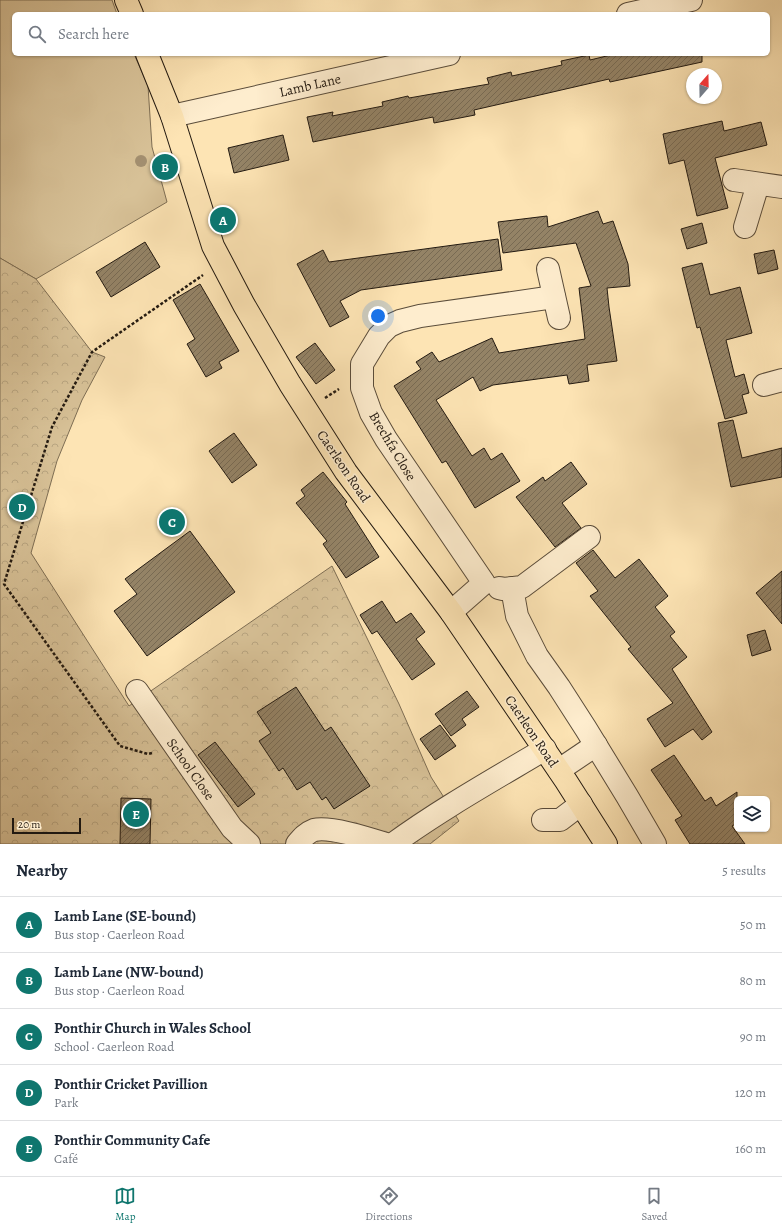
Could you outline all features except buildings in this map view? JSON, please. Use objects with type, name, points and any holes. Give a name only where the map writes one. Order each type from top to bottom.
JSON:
[{"type":"main road","points":[[126,0],[131,12]]},
{"type":"main road","name":"Caerleon Road","points":[[148,56],[172,116],[213,246],[244,305],[306,409],[346,472],[451,612],[581,804],[606,844]]},
{"type":"street","points":[[637,12],[691,0]]},
{"type":"street","name":"Lamb Lane","points":[[172,116],[440,56]]},
{"type":"street","points":[[734,180],[782,188]]},
{"type":"street","points":[[745,227],[758,184]]},
{"type":"street","name":"Brechfa Close","points":[[484,583],[386,440],[372,413],[362,388],[362,364],[378,336],[389,326],[400,321],[420,316],[557,308],[548,270]]},
{"type":"street","points":[[451,612],[484,583],[503,589],[522,587],[589,537]]},
{"type":"street","points":[[512,588],[517,616],[537,656],[559,687],[596,745],[628,796],[655,844]]},
{"type":"street","name":"School Close","points":[[137,691],[232,828],[249,844]]},
{"type":"street","points":[[558,770],[596,745]]},
{"type":"street","points":[[393,844],[407,833],[544,749]]},
{"type":"street","points":[[544,820],[560,820],[581,804]]},
{"type":"street","points":[[297,844],[303,836],[315,830],[330,830],[346,833],[386,844]]},
{"type":"path","points":[[178,751],[148,754],[120,746],[4,584],[52,427],[92,352],[221,262]]},
{"type":"path","points":[[306,409],[362,375]]},
{"type":"green space","points":[[0,0],[112,0],[116,12],[12,12],[12,56],[135,56],[148,86],[152,147],[167,202],[36,279],[0,258]]},
{"type":"green space","points":[[0,258],[36,279],[92,352],[105,357],[82,400],[57,461],[31,553],[129,706],[332,566],[399,704],[431,777],[459,821],[430,844],[0,844]]},
{"type":"place","name":"Lamb Lane (NW-bound)","points":[[165,167]]},
{"type":"place","name":"Lamb Lane (SE-bound)","points":[[223,220]]},
{"type":"place","name":"Ponthir Cricket Pavillion","points":[[22,507]]},
{"type":"place","name":"Ponthir Church in Wales School","points":[[172,522]]},
{"type":"place","name":"Ponthir Community Cafe","points":[[136,814]]}]
